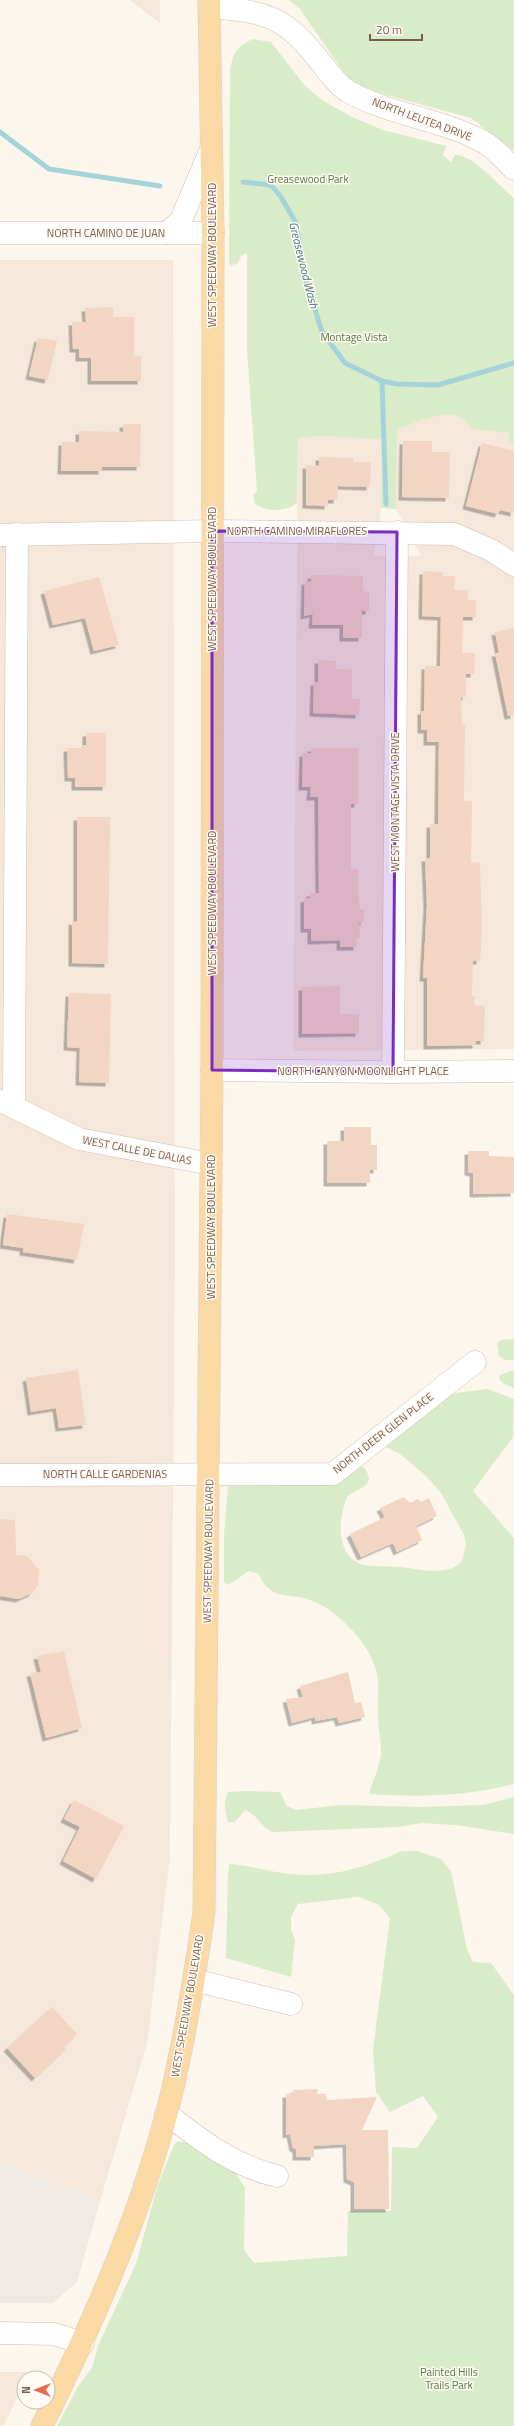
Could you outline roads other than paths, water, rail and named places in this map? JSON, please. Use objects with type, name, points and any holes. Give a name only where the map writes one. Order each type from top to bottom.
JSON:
[{"type":"main road","name":"WEST SPEEDWAY BOULEVARD","points":[[42,2426],[83,2343],[137,2209],[166,2113],[194,1980],[204,1912],[212,1070],[213,233],[209,3]]},
{"type":"street","name":"NORTH LEUTEA DRIVE","points":[[209,3],[250,10],[279,20],[301,38],[347,91],[398,113],[445,126],[484,142],[514,169]]},
{"type":"street","points":[[167,233],[181,220],[211,149]]},
{"type":"street","name":"NORTH CAMINO DE JUAN","points":[[0,233],[213,233]]},
{"type":"street","name":"NORTH CAMINO MIRAFLORES","points":[[9,534],[212,531],[397,532],[454,534],[491,550],[514,565]]},
{"type":"street","name":"WEST MONTAGE VISTA DRIVE","points":[[393,1072],[397,532]]},
{"type":"street","points":[[7,1104],[9,534]]},
{"type":"street","name":"NORTH CANYON MOONLIGHT PLACE","points":[[212,1070],[393,1072],[514,1071]]},
{"type":"street","name":"WEST CALLE DE DALIAS","points":[[7,1104],[79,1139],[211,1164]]},
{"type":"street","name":"NORTH DEER GLEN PLACE","points":[[209,1474],[334,1474],[475,1362]]},
{"type":"street","name":"NORTH CALLE GARDENIAS","points":[[0,1475],[209,1474]]},
{"type":"street","points":[[194,1980],[291,2004]]},
{"type":"street","points":[[166,2113],[197,2138],[239,2164],[277,2176]]},
{"type":"street","points":[[0,2333],[54,2334],[83,2343]]},
{"type":"waterway","name":"Greasewood Wash","points":[[0,132],[49,169],[160,186]]},
{"type":"waterway","name":"Greasewood Wash","points":[[243,182],[271,185],[281,197],[296,223],[306,281],[322,332],[345,363],[382,381],[397,384],[438,385],[514,363]]},
{"type":"waterway","points":[[382,381],[386,504]]},
{"type":"park label","name":"Greasewood Park","points":[[308,179]]},
{"type":"park label","name":"Montage Vista","points":[[354,337]]},
{"type":"park label","name":"Painted Hills Trails Park","points":[[449,2378]]}]
